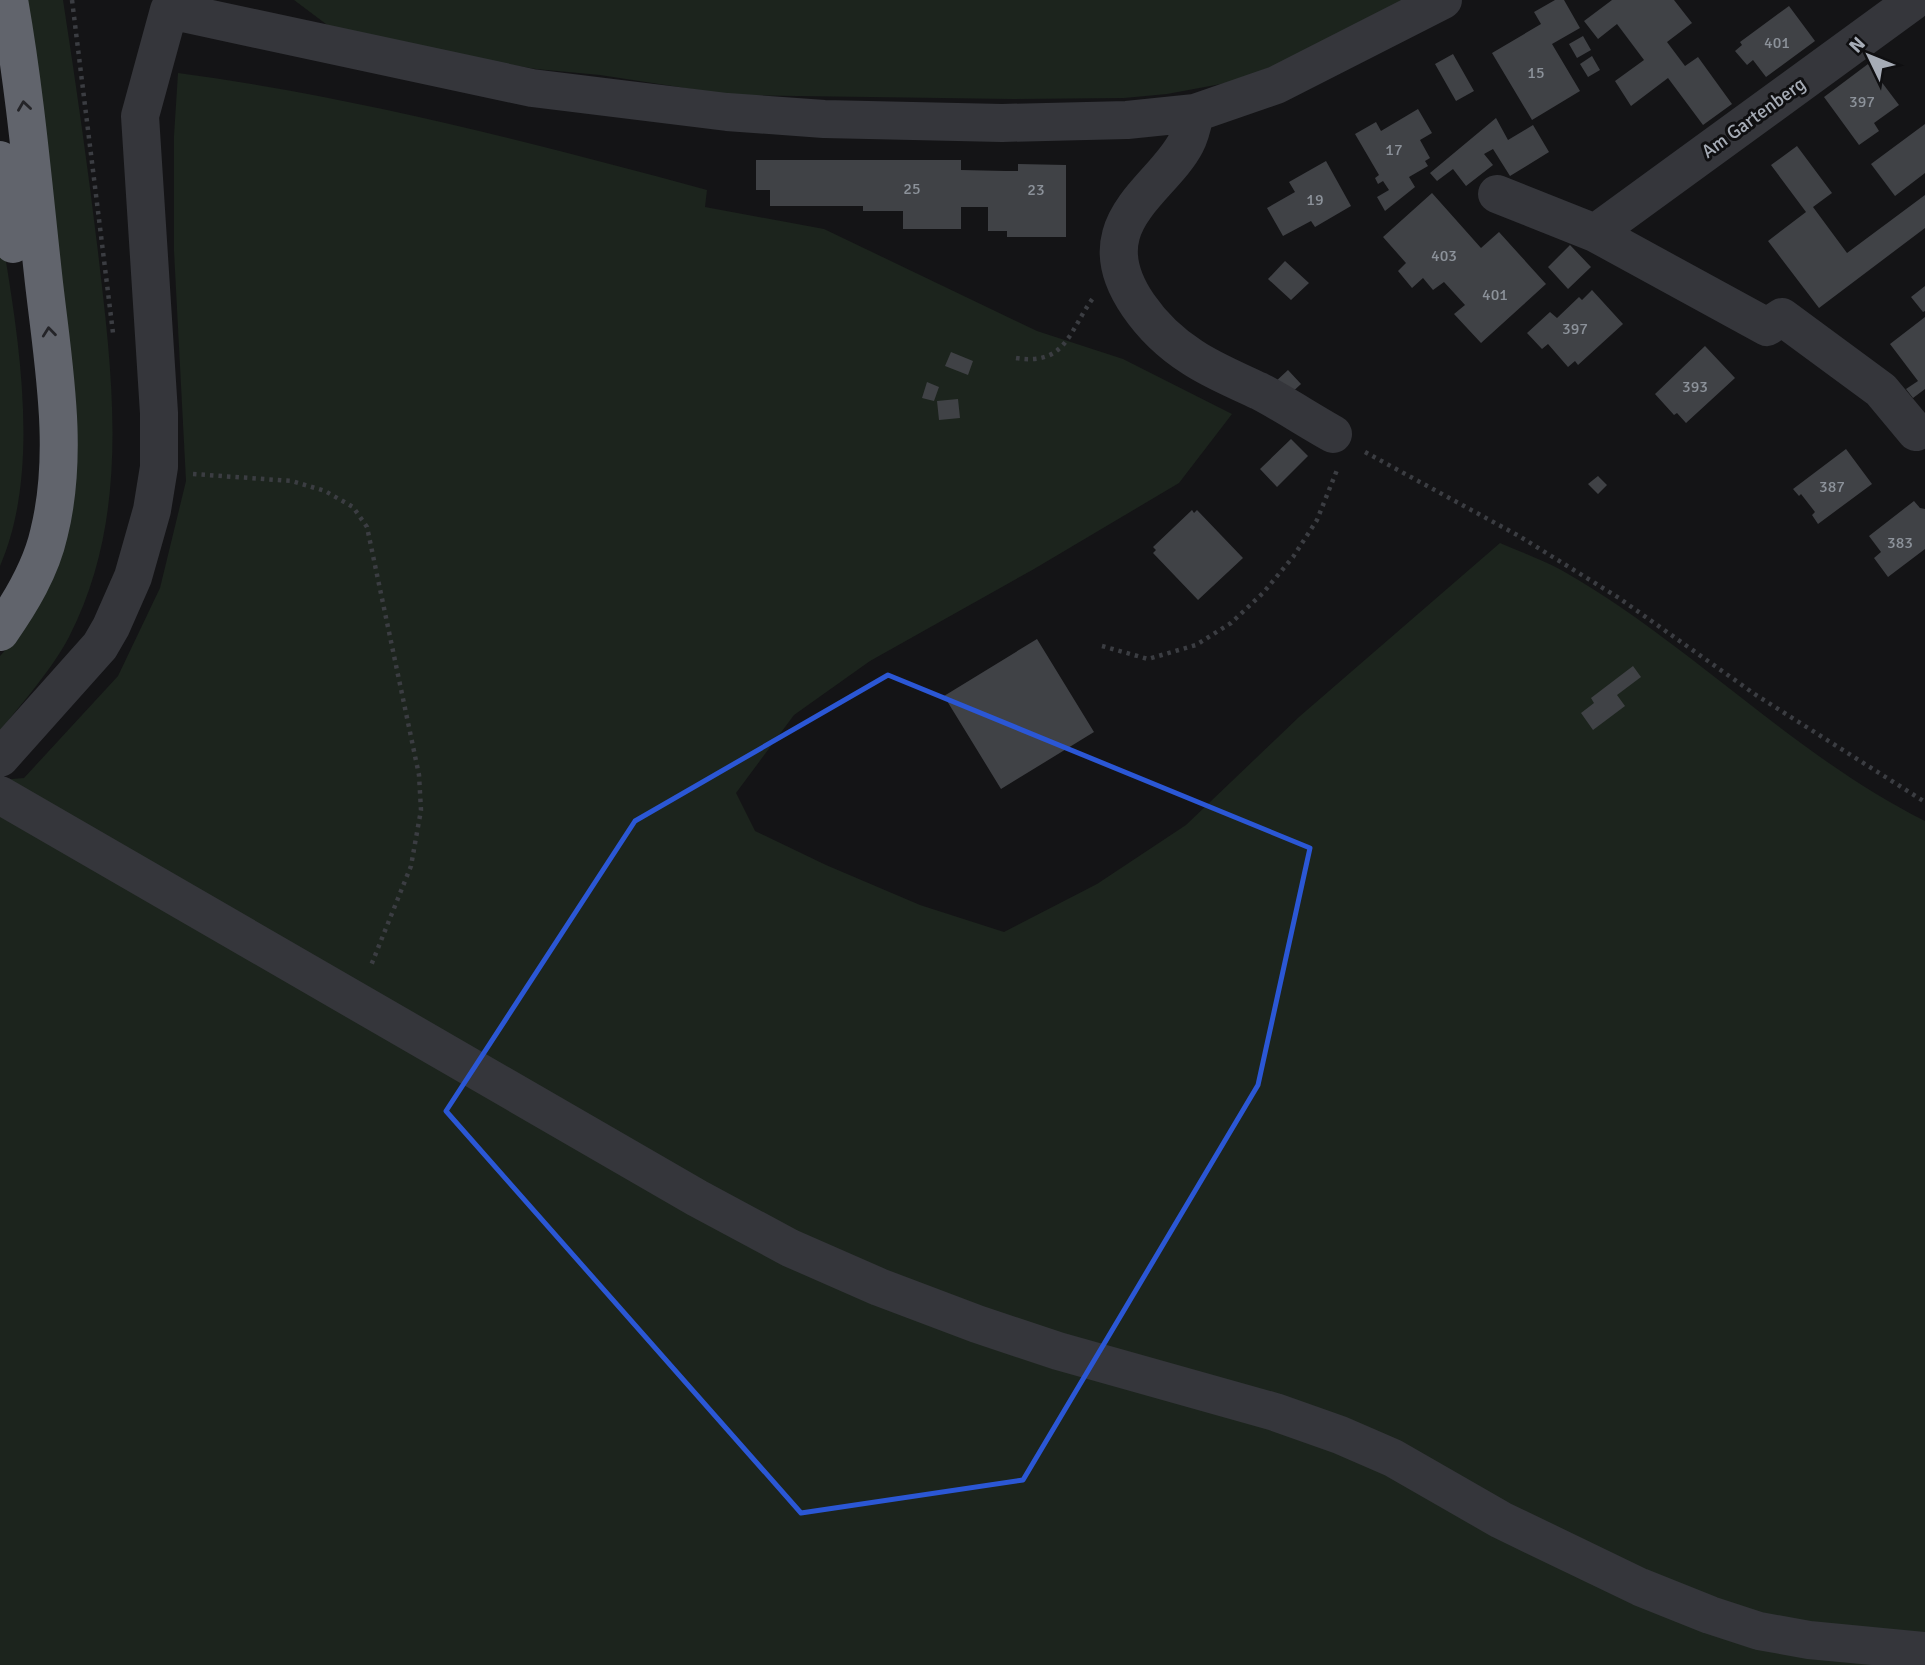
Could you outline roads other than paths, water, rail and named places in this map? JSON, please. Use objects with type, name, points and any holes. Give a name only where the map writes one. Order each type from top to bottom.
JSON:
[{"type":"highway","points":[[0,632],[36,572],[49,534],[58,483],[59,452],[56,397],[30,153],[9,0]]},
{"type":"highway","points":[[0,160],[5,180],[35,437],[30,510],[19,551],[0,595]]},
{"type":"street","points":[[0,758],[91,659],[111,627],[133,577],[145,540],[159,467],[159,414],[140,116],[169,10],[532,88],[727,112],[824,119],[1002,122],[1127,120],[1195,113],[1276,85],[1443,0]]},
{"type":"street","name":"Am Gartenberg","points":[[1595,233],[1916,5]]},
{"type":"street","points":[[1195,113],[1188,142],[1130,216],[1121,235],[1124,277],[1131,295],[1146,316],[1191,357],[1260,391],[1333,435]]},
{"type":"street","points":[[1497,194],[1595,233],[1767,327],[1782,317],[1881,390],[1916,432]]},
{"type":"street","points":[[0,795],[697,1198],[790,1248],[879,1287],[1058,1351],[1275,1412],[1340,1435],[1393,1458],[1501,1520],[1640,1587],[1710,1615],[1759,1631],[1809,1640],[1925,1651]]}]
